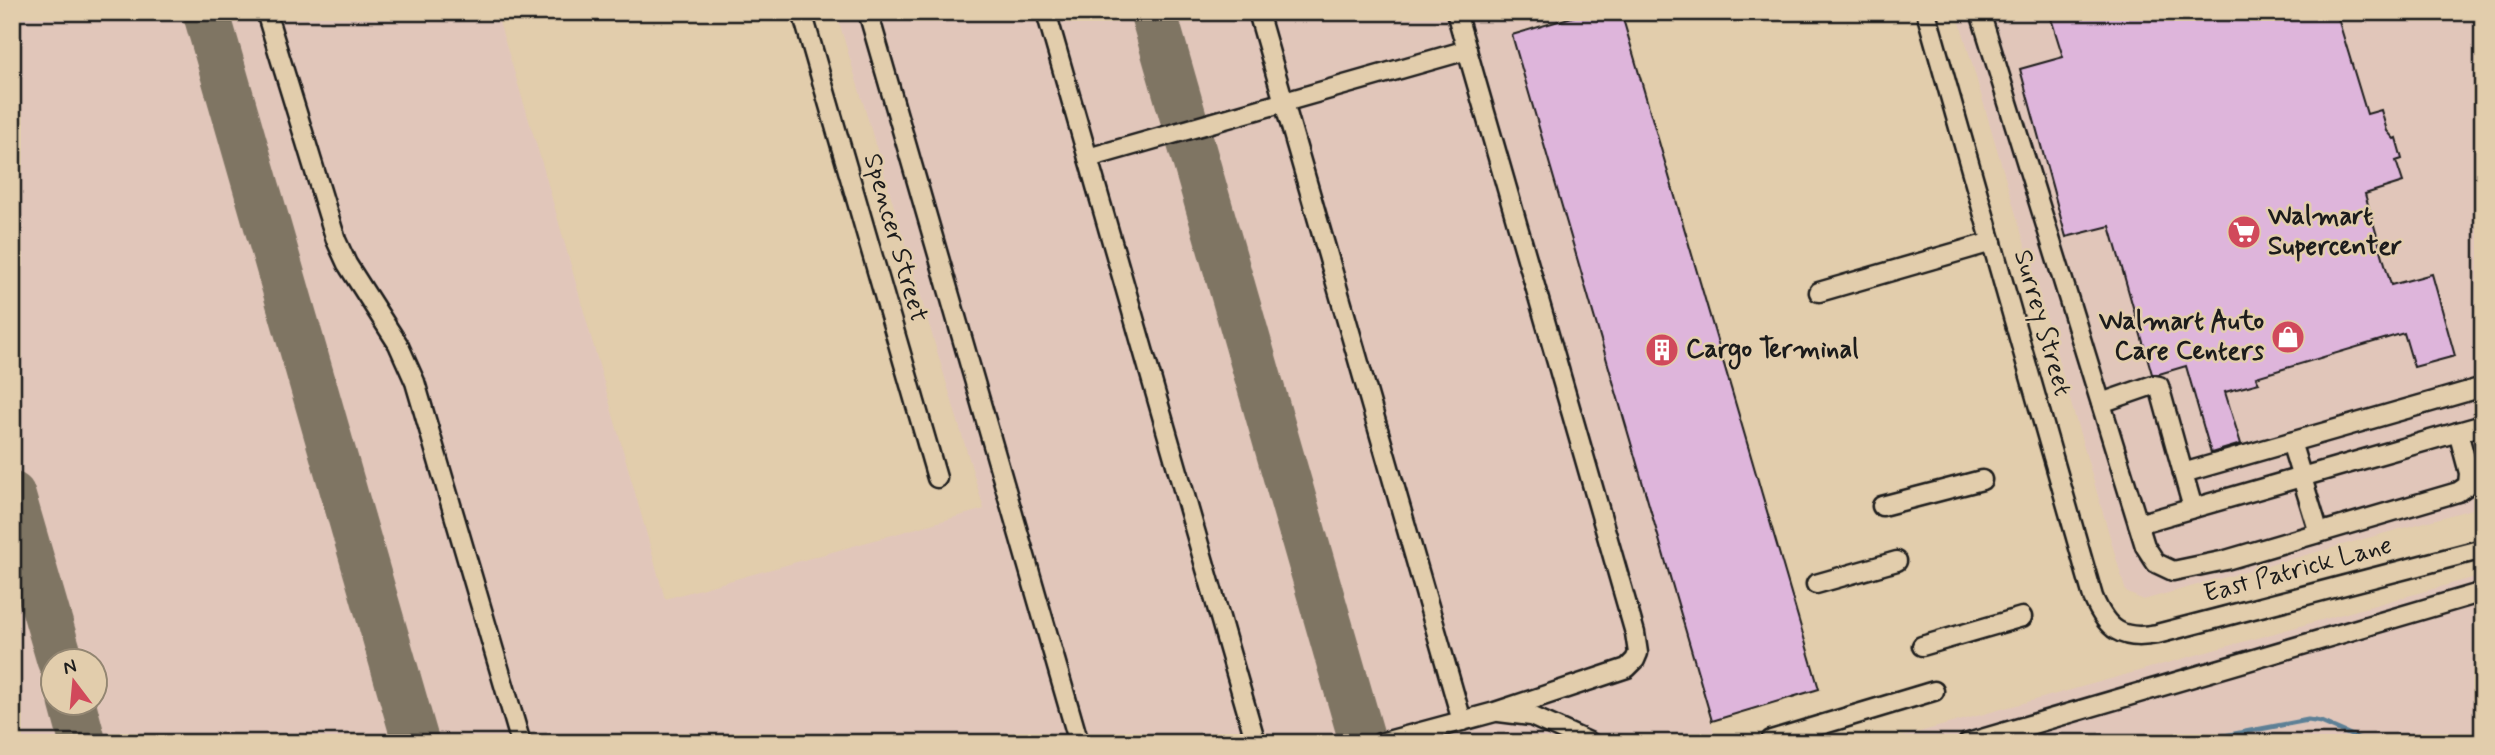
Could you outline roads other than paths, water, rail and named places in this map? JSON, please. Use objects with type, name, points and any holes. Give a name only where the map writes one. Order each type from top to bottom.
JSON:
[{"type":"street","points":[[266,12],[336,240],[347,264],[398,344],[415,382],[521,743]]},
{"type":"street","name":"Spencer Street","points":[[802,12],[937,478]]},
{"type":"street","points":[[868,12],[1079,743]]},
{"type":"street","points":[[1046,12],[1256,743]]},
{"type":"street","points":[[1258,12],[1462,721]]},
{"type":"street","points":[[1380,743],[1495,712],[1612,674],[1627,667],[1638,653],[1635,634],[1456,12]]},
{"type":"street","name":"Surrey Street","points":[[1926,12],[2094,597],[2101,616],[2126,636]]},
{"type":"street","points":[[1980,12],[2145,547],[2156,563],[2173,571],[2226,560],[2458,492],[2468,485],[2469,474],[2458,432]]},
{"type":"street","points":[[1088,158],[1467,50]]},
{"type":"street","points":[[1819,292],[1992,242]]},
{"type":"street","points":[[2101,403],[2153,385],[2159,386],[2193,508]]},
{"type":"street","points":[[2183,473],[2483,387]]},
{"type":"street","points":[[2138,524],[2483,425]]},
{"type":"street","points":[[2291,442],[2319,533]]},
{"type":"street","points":[[1882,506],[1982,480]]},
{"type":"street","name":"East Patrick Lane","points":[[2126,636],[2157,634],[2483,549]]},
{"type":"street","points":[[1816,584],[1897,561]]},
{"type":"street","points":[[1968,743],[2483,592]]},
{"type":"street","points":[[1922,646],[2022,617]]},
{"type":"street","points":[[1771,740],[1934,691]]},
{"type":"street","points":[[1495,712],[1531,716],[1591,743]]},
{"type":"waterway","points":[[2187,743],[2308,720],[2321,722],[2369,743]]},
{"type":"place","name":"Walmart Supercenter","points":[[2244,232]]},
{"type":"place","name":"Walmart Auto Care Centers","points":[[2288,337]]},
{"type":"place","name":"Cargo Terminal","points":[[1662,350]]}]
